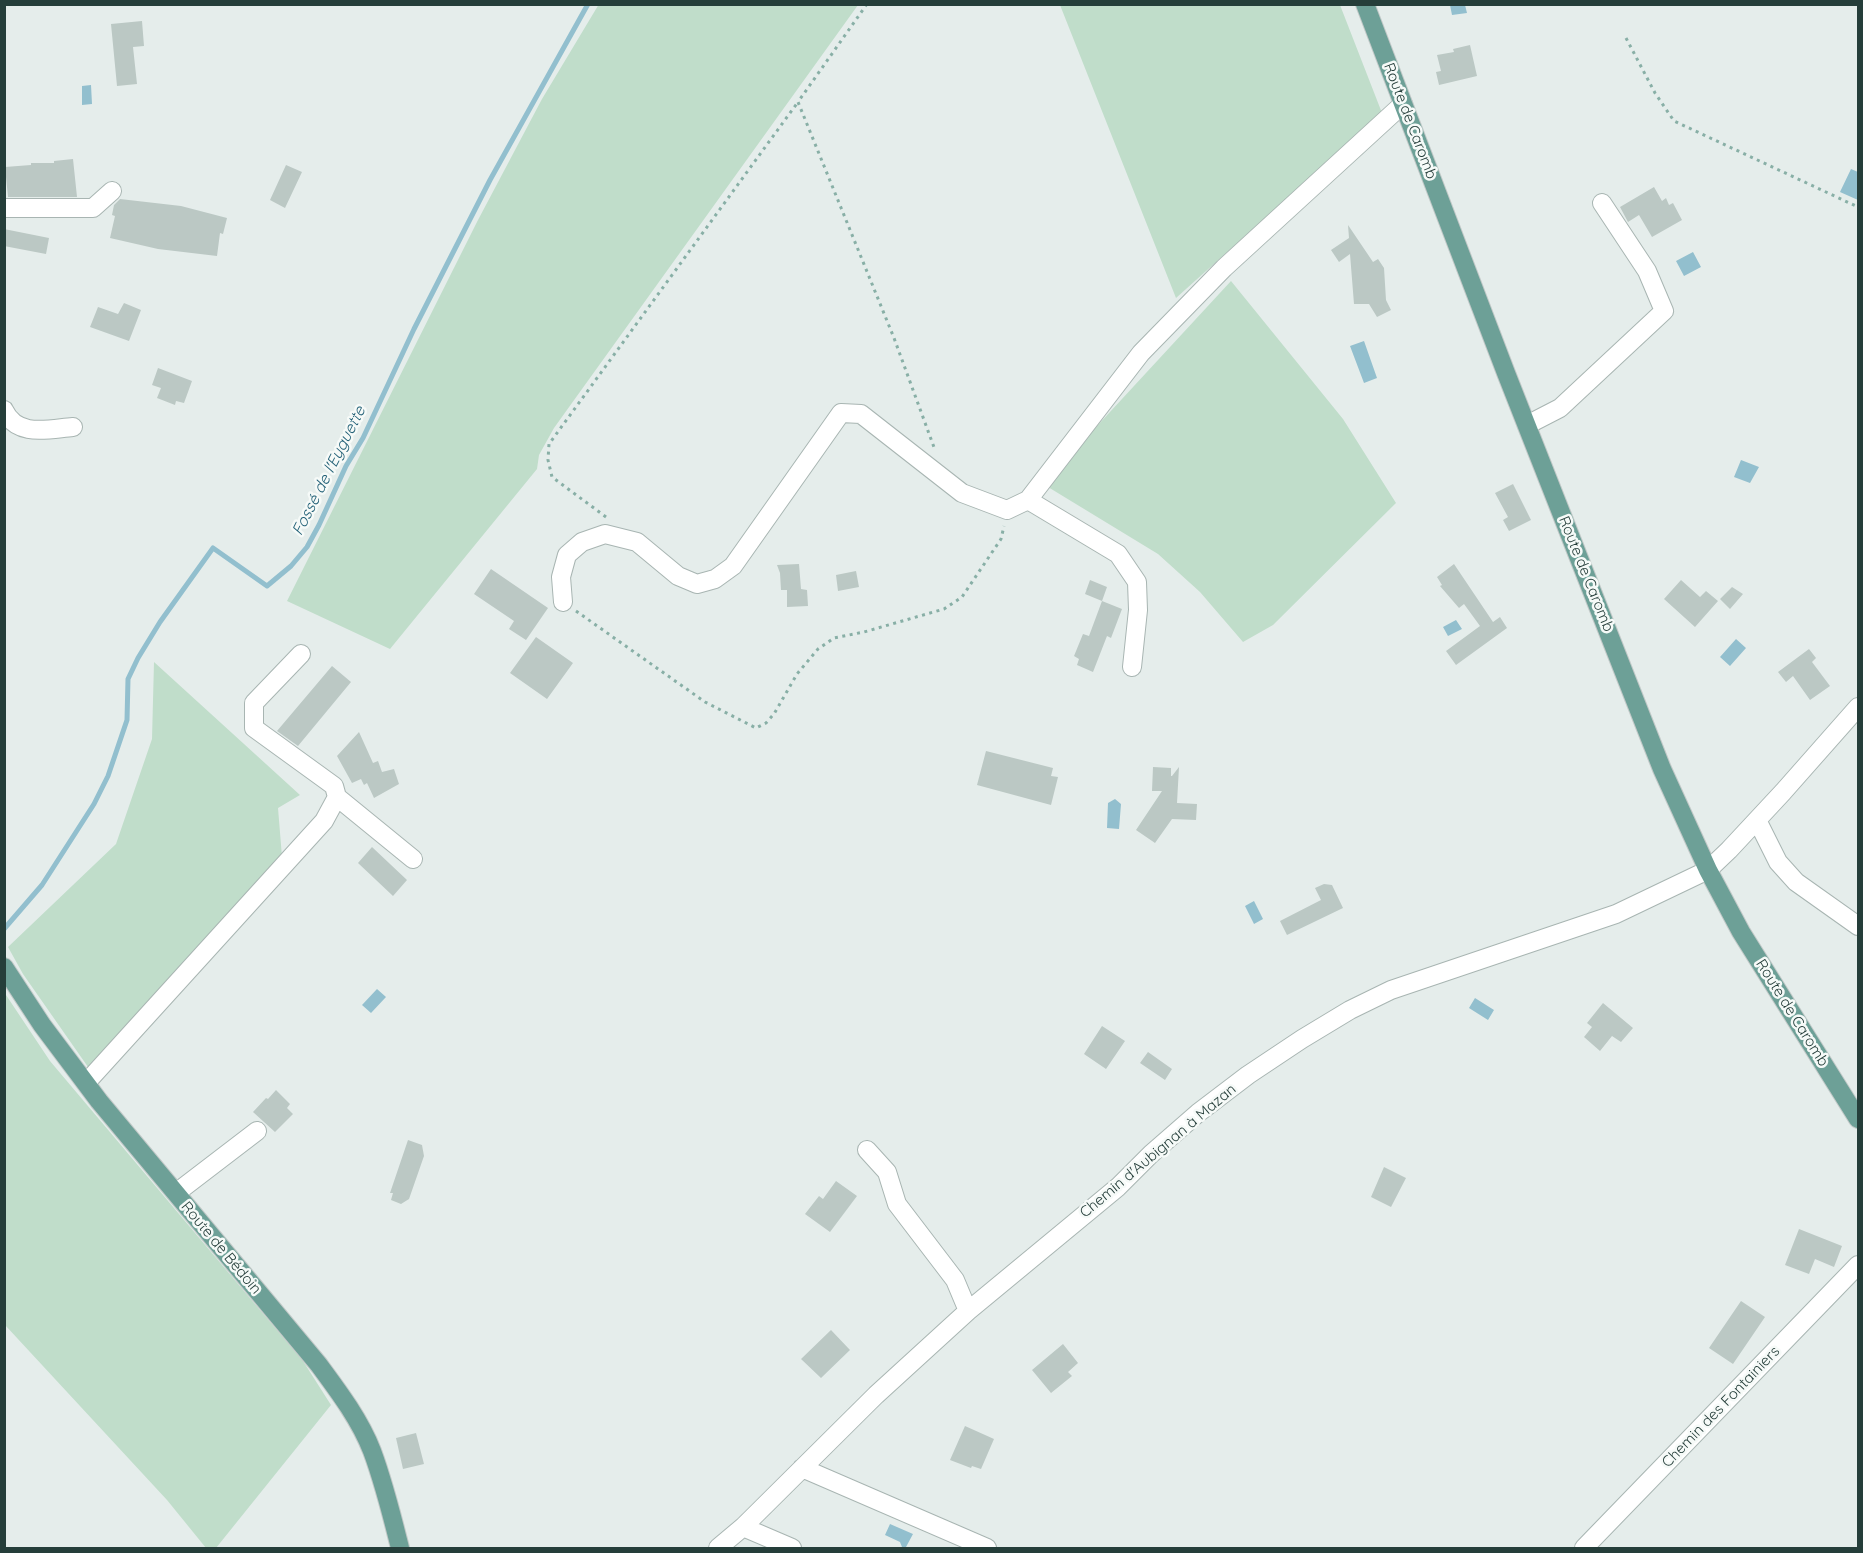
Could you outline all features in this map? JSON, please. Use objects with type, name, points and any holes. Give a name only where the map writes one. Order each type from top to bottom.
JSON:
[{"type":"main road","name":"Route de Caromb","points":[[1365,4],[1662,769],[1708,870],[1741,932],[1858,1119]]},
{"type":"main road","name":"Route de Bédoin","points":[[4,967],[42,1025],[86,1083],[319,1365],[348,1406],[371,1449],[387,1497],[400,1548]]},
{"type":"street","points":[[563,602],[561,578],[567,555],[582,542],[604,534],[637,542],[678,576],[697,584],[715,579],[733,566],[841,414],[861,414],[962,493],[1007,510],[1028,500],[1141,353],[1224,268],[1403,104]]},
{"type":"street","points":[[4,208],[93,208],[112,191]]},
{"type":"street","points":[[1527,425],[1560,408],[1664,311],[1647,271],[1602,203]]},
{"type":"street","points":[[4,410],[18,427],[27,431],[73,428]]},
{"type":"street","points":[[1028,500],[1118,554],[1137,582],[1138,610],[1132,667]]},
{"type":"street","points":[[301,654],[254,703],[254,728],[333,786],[337,797],[413,859]]},
{"type":"street","name":"Chemin d'Aubignan à Mazan","points":[[718,1548],[743,1527],[876,1395],[968,1311],[1118,1186],[1198,1113],[1248,1075],[1350,1010],[1392,990],[1616,914],[1708,870],[1757,820],[1858,707]]},
{"type":"street","points":[[86,1083],[324,820],[337,797]]},
{"type":"street","points":[[1757,820],[1778,862],[1796,882],[1858,926]]},
{"type":"street","points":[[176,1193],[257,1131]]},
{"type":"street","points":[[867,1150],[887,1172],[897,1204],[955,1280],[968,1311]]},
{"type":"street","name":"Chemin des Fontainiers","points":[[1584,1548],[1858,1264]]},
{"type":"street","points":[[802,1468],[987,1548]]},
{"type":"street","points":[[743,1527],[792,1548]]},
{"type":"path","points":[[609,520],[552,477],[548,460],[549,444],[867,4]]},
{"type":"path","points":[[1626,38],[1655,93],[1674,121],[1858,207]]},
{"type":"path","points":[[798,102],[894,338],[947,481]]},
{"type":"path","points":[[563,602],[705,702],[756,728],[766,723],[774,714],[797,674],[818,649],[834,638],[864,632],[944,609],[962,597],[1001,539],[1007,510]]},
{"type":"green space","points":[[599,4],[858,5],[554,428],[539,455],[537,469],[390,649],[287,601],[478,220],[542,99]]},
{"type":"green space","points":[[1060,5],[1340,5],[1382,113],[1176,298]]},
{"type":"green space","points":[[1231,281],[1343,419],[1396,503],[1273,625],[1243,642],[1200,592],[1158,554],[1048,487],[1085,439]]},
{"type":"green space","points":[[154,662],[300,795],[278,808],[282,857],[88,1067],[23,974],[8,947],[116,844],[152,739]]},
{"type":"green space","points":[[4,992],[50,1061],[303,1361],[331,1405],[216,1548],[206,1548],[167,1500],[5,1325]]},
{"type":"water","points":[[1450,5],[1465,5],[1467,13],[1452,15]]},
{"type":"water","points":[[91,85],[92,104],[82,105],[82,86]]},
{"type":"water","points":[[1851,169],[1858,172],[1858,200],[1840,192]]},
{"type":"water","points":[[1693,252],[1701,267],[1684,276],[1676,261]]},
{"type":"water","points":[[1364,341],[1377,378],[1364,383],[1350,346]]},
{"type":"water","points":[[1741,460],[1759,467],[1750,483],[1734,477]]},
{"type":"water","points":[[1456,620],[1462,629],[1448,636],[1443,627]]},
{"type":"water","points":[[1736,639],[1746,648],[1730,666],[1720,657]]},
{"type":"water","points":[[1115,799],[1121,804],[1119,829],[1107,828],[1108,803]]},
{"type":"water","points":[[1254,901],[1263,919],[1254,924],[1245,906]]},
{"type":"water","points":[[377,989],[386,997],[371,1013],[362,1005]]},
{"type":"water","points":[[1475,998],[1494,1010],[1488,1020],[1469,1008]]},
{"type":"water","points":[[890,1524],[913,1534],[906,1547],[902,1547],[900,1542],[885,1535]]},
{"type":"building","points":[[142,21],[144,46],[133,47],[137,84],[117,86],[111,24]]},
{"type":"building","points":[[1470,45],[1477,76],[1439,85],[1436,72],[1441,71],[1437,55],[1454,52],[1453,49]]},
{"type":"building","points":[[73,159],[77,197],[8,197],[5,167]]},
{"type":"building","points":[[286,165],[302,172],[285,208],[270,200]]},
{"type":"building","points":[[1654,187],[1662,201],[1666,198],[1669,205],[1673,203],[1682,220],[1652,237],[1639,215],[1628,222],[1620,207]]},
{"type":"building","points":[[120,199],[181,206],[227,218],[223,234],[220,233],[217,256],[158,249],[110,238],[115,216],[112,215],[114,205]]},
{"type":"building","points":[[1348,225],[1373,262],[1378,259],[1384,268],[1386,300],[1391,310],[1377,317],[1369,304],[1354,304],[1350,254],[1339,262],[1331,250],[1349,238]]},
{"type":"building","points":[[4,229],[49,238],[46,254],[4,246]]},
{"type":"building","points":[[124,303],[141,310],[129,341],[90,327],[98,307],[118,314]]},
{"type":"building","points":[[158,368],[192,381],[184,403],[176,401],[175,405],[157,398],[161,388],[152,385]]},
{"type":"building","points":[[1513,484],[1531,520],[1509,531],[1503,520],[1508,517],[1495,493]]},
{"type":"building","points":[[799,564],[801,589],[807,590],[808,606],[787,607],[787,590],[781,590],[777,565]]},
{"type":"building","points":[[1454,564],[1493,622],[1500,617],[1507,628],[1456,665],[1446,651],[1480,626],[1464,604],[1459,608],[1440,586],[1442,585],[1437,577]]},
{"type":"building","points":[[491,569],[548,608],[526,640],[509,629],[514,621],[474,594]]},
{"type":"building","points":[[856,571],[859,587],[838,591],[836,575]]},
{"type":"building","points":[[1090,580],[1107,587],[1102,601],[1085,594]]},
{"type":"building","points":[[1681,580],[1700,597],[1706,591],[1718,601],[1695,627],[1664,599]]},
{"type":"building","points":[[1732,587],[1743,594],[1730,609],[1720,599]]},
{"type":"building","points":[[1102,601],[1122,609],[1111,638],[1107,636],[1093,672],[1077,665],[1079,659],[1074,656],[1083,634],[1089,636]]},
{"type":"building","points":[[536,637],[573,663],[547,699],[510,673]]},
{"type":"building","points":[[1809,649],[1816,658],[1812,662],[1830,686],[1810,700],[1793,676],[1786,682],[1778,672]]},
{"type":"building","points":[[332,666],[351,682],[298,746],[277,731]]},
{"type":"building","points":[[359,732],[373,763],[378,761],[382,772],[394,769],[399,784],[374,798],[367,783],[364,785],[361,779],[352,783],[337,756]]},
{"type":"building","points":[[986,751],[1053,768],[1051,776],[1058,777],[1051,805],[977,785]]},
{"type":"building","points":[[1153,767],[1171,768],[1172,776],[1179,767],[1177,803],[1197,804],[1196,820],[1172,819],[1155,843],[1136,830],[1162,791],[1152,791]]},
{"type":"building","points":[[372,847],[407,880],[393,896],[358,863]]},
{"type":"building","points":[[1324,884],[1332,885],[1343,908],[1287,935],[1280,921],[1321,900],[1315,888]]},
{"type":"building","points":[[1603,1003],[1633,1028],[1621,1042],[1612,1036],[1600,1051],[1584,1037],[1592,1027],[1587,1023]]},
{"type":"building","points":[[1102,1026],[1125,1041],[1106,1069],[1084,1054]]},
{"type":"building","points":[[1148,1052],[1172,1069],[1165,1080],[1140,1063]]},
{"type":"building","points":[[276,1090],[290,1104],[287,1108],[293,1114],[275,1132],[253,1112]]},
{"type":"building","points":[[408,1140],[422,1145],[424,1156],[409,1199],[401,1204],[391,1200],[393,1193],[390,1193]]},
{"type":"building","points":[[1384,1167],[1406,1178],[1391,1207],[1371,1197]]},
{"type":"building","points":[[836,1181],[857,1196],[830,1232],[805,1214],[819,1196],[823,1199]]},
{"type":"building","points":[[1799,1229],[1842,1246],[1834,1267],[1815,1259],[1809,1274],[1785,1265]]},
{"type":"building","points":[[1741,1301],[1765,1317],[1733,1364],[1709,1348]]},
{"type":"building","points":[[831,1330],[850,1350],[821,1378],[801,1359]]},
{"type":"building","points":[[1063,1344],[1078,1363],[1068,1372],[1072,1376],[1051,1393],[1032,1370]]},
{"type":"building","points":[[965,1426],[994,1439],[981,1469],[972,1466],[971,1468],[950,1460]]},
{"type":"building","points":[[416,1433],[424,1464],[403,1469],[396,1438]]},
{"type":"waterway","name":"Fossé de l'Eyguette","points":[[4,929],[42,885],[94,804],[108,776],[127,720],[128,679],[160,622],[213,548],[267,586],[291,566],[307,547],[490,180],[588,4]]}]
